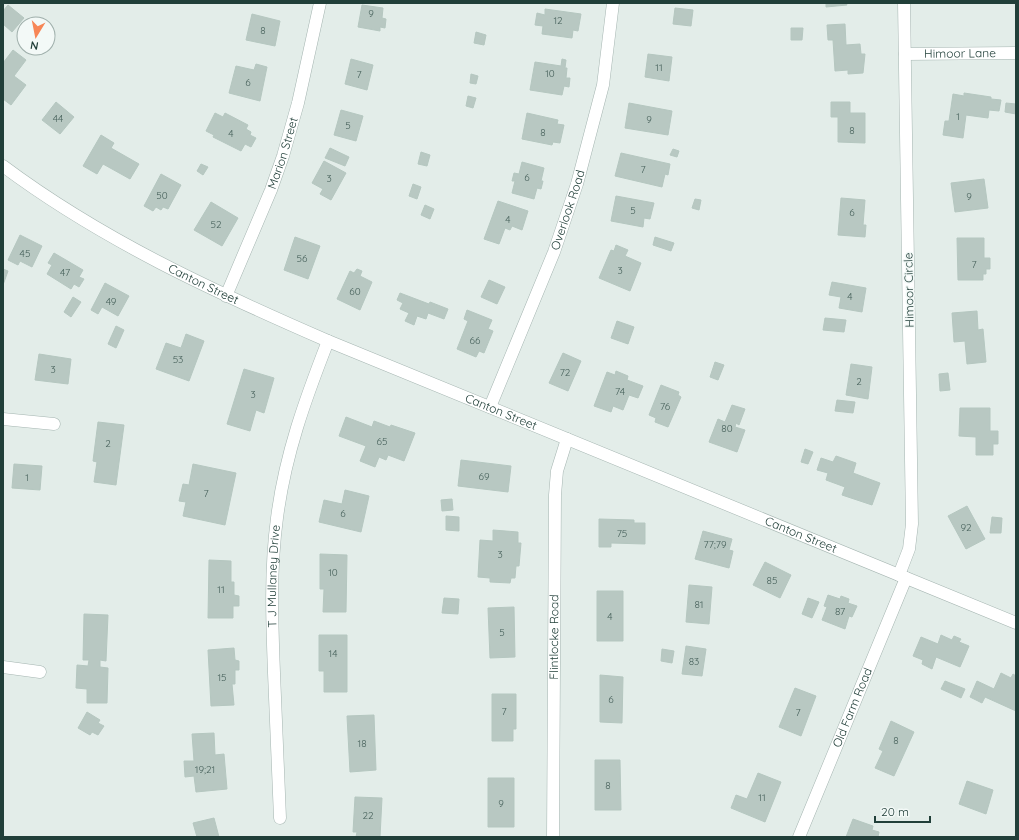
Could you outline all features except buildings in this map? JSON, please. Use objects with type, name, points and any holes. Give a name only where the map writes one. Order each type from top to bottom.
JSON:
[{"type":"street","name":"Marion Street","points":[[226,296],[284,156],[298,102],[320,3]]},
{"type":"street","name":"Overlook Road","points":[[490,407],[554,252],[574,196],[603,85],[613,3]]},
{"type":"street","name":"Himoor Circle","points":[[903,576],[910,545],[912,524],[904,3]]},
{"type":"street","name":"Himoor Lane","points":[[905,54],[1016,53]]},
{"type":"street","name":"Canton Street","points":[[3,166],[51,199],[102,230],[168,268],[226,296],[328,341],[1016,623]]},
{"type":"street","name":"T J Mullaney Drive","points":[[280,818],[272,611],[272,579],[275,538],[281,491],[293,436],[307,394],[328,341]]},
{"type":"street","points":[[3,419],[54,424]]},
{"type":"street","name":"Flintlocke Road","points":[[553,837],[555,483],[559,461],[567,439]]},
{"type":"street","name":"Old Farm Road","points":[[799,837],[903,576]]},
{"type":"street","points":[[3,667],[40,672]]}]
